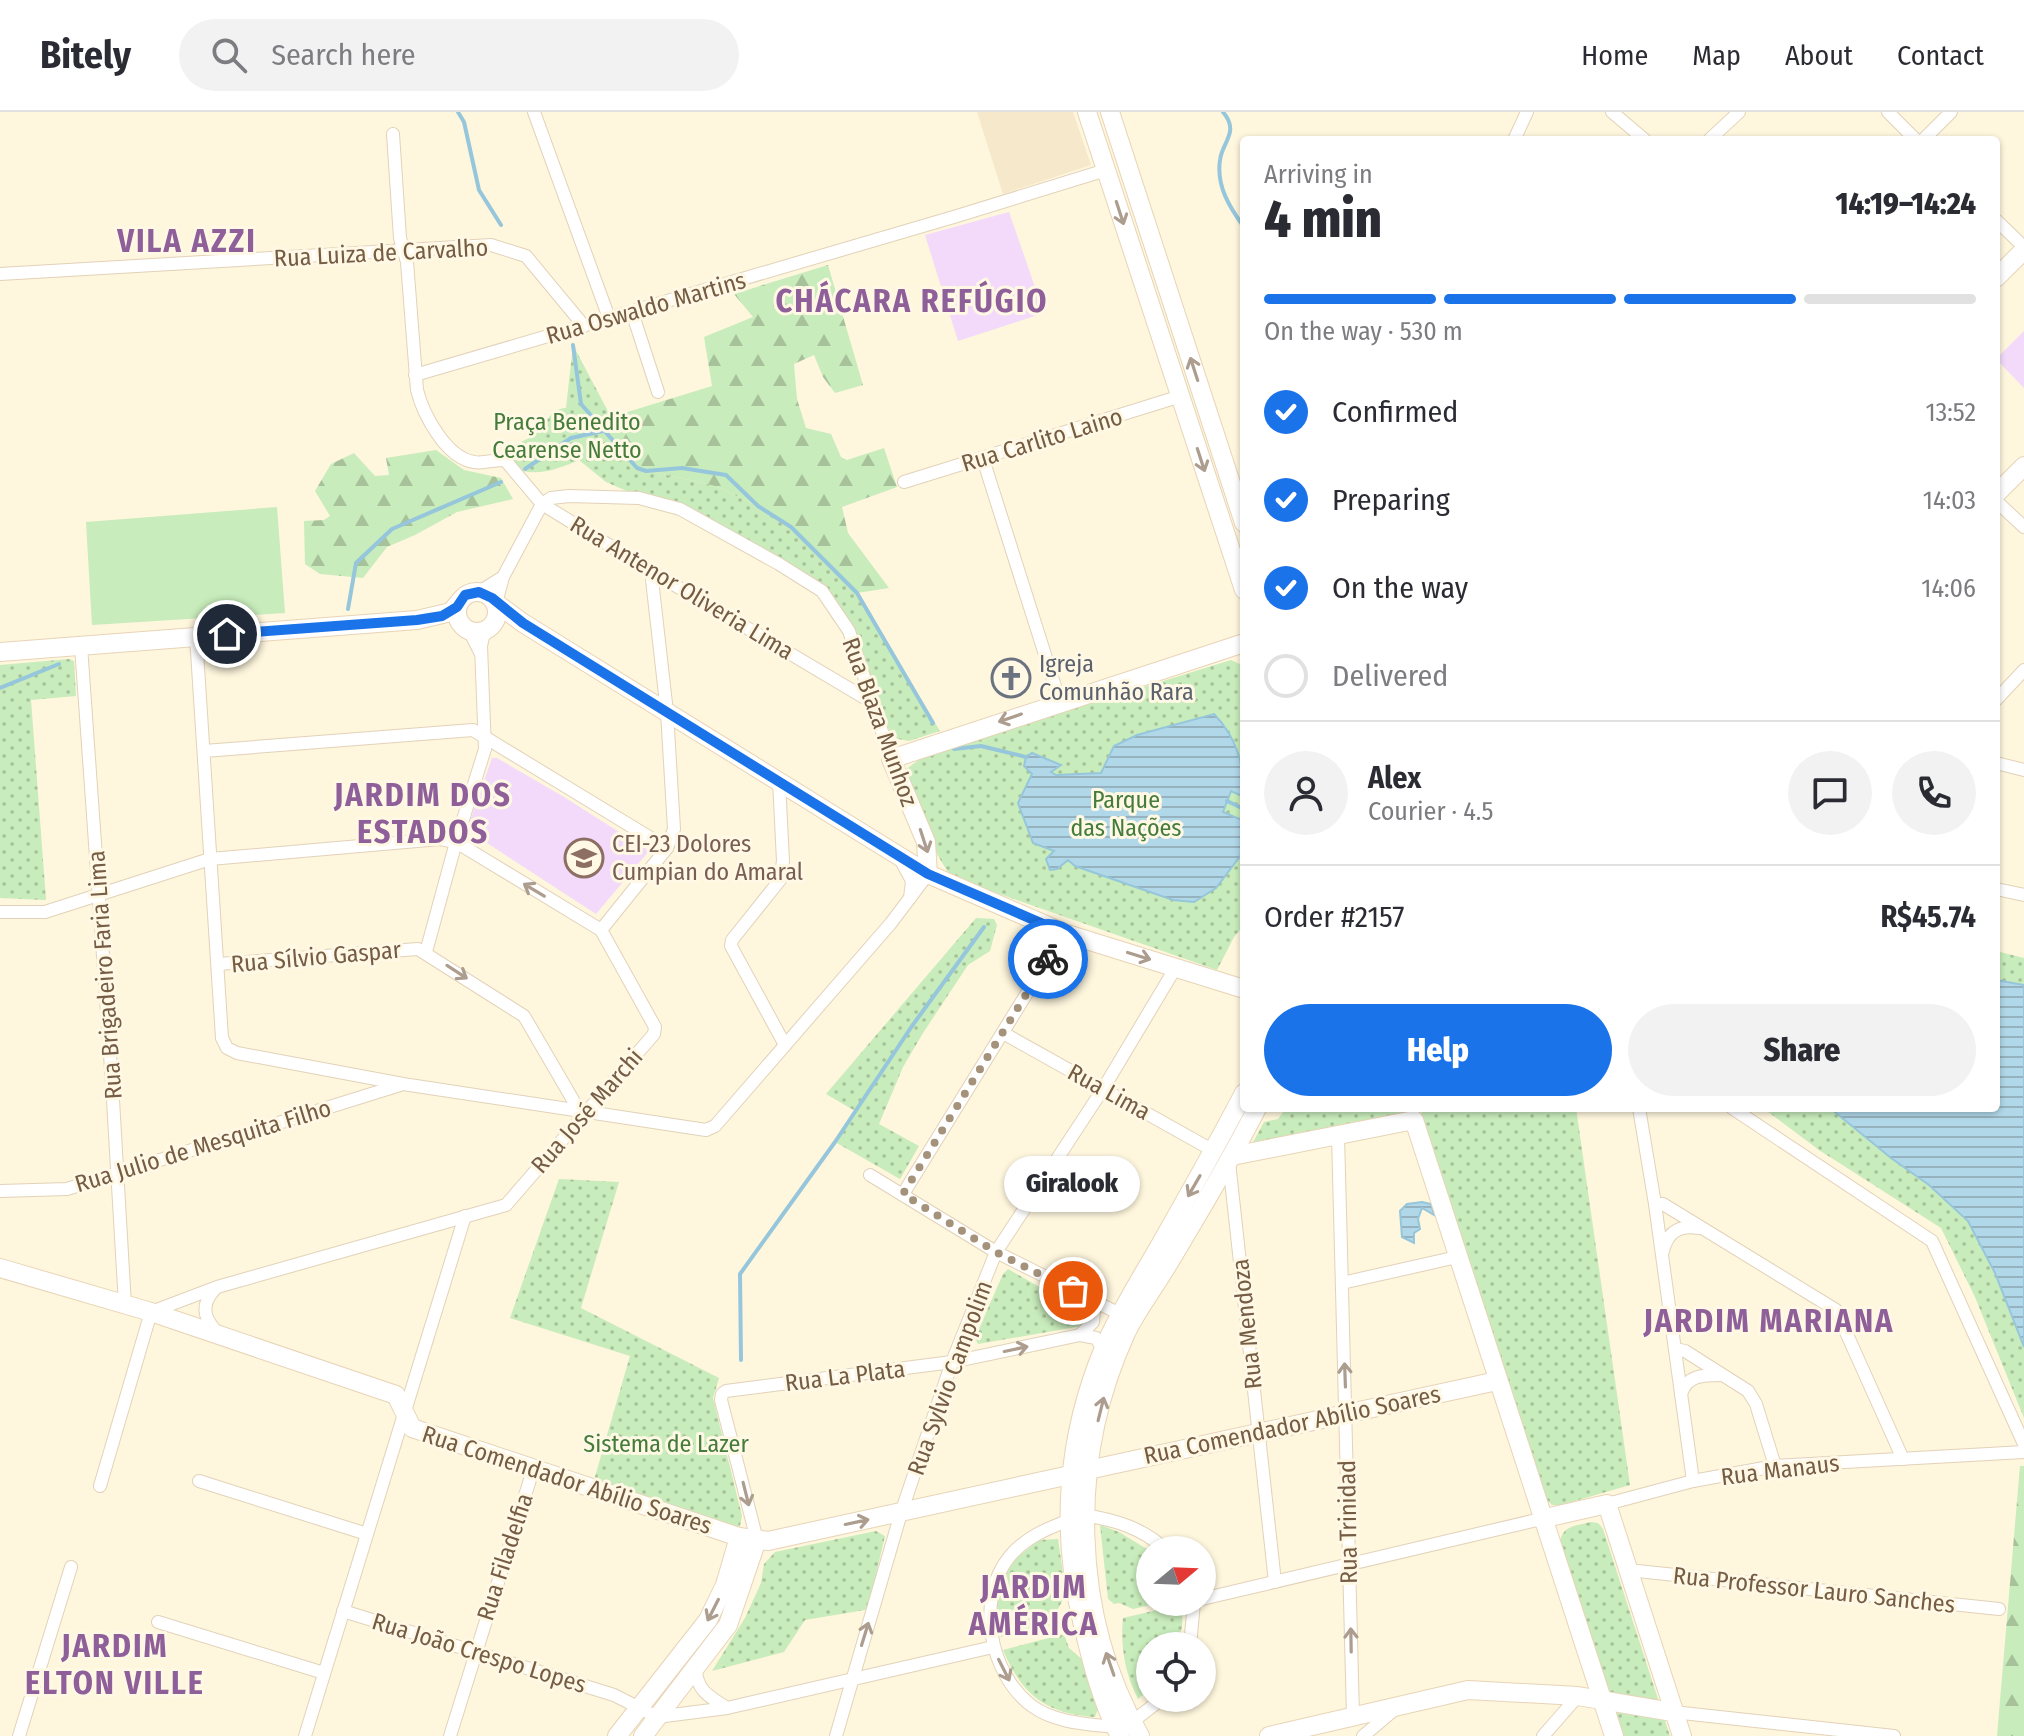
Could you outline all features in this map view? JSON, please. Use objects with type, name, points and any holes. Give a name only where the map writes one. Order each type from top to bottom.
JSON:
[{"type":"street","points":[[534,112],[609,318]]},
{"type":"street","points":[[1087,112],[1240,578]]},
{"type":"street","points":[[1110,112],[1240,511]]},
{"type":"street","points":[[1516,136],[1527,112]]},
{"type":"street","points":[[1612,112],[1633,135]]},
{"type":"street","points":[[1713,136],[1739,112]]},
{"type":"street","points":[[1888,112],[1912,136]]},
{"type":"street","points":[[1927,136],[1951,112]]},
{"type":"street","points":[[393,134],[400,238],[407,262],[415,375]]},
{"type":"street","name":"Rua Oswaldo Martins","points":[[415,375],[1106,170]]},
{"type":"street","points":[[2000,224],[2024,249],[2000,274]]},
{"type":"street","name":"Rua Luiza de Carvalho","points":[[0,274],[491,245],[526,256],[584,326]]},
{"type":"street","points":[[632,312],[658,392]]},
{"type":"street","name":"Rua Antenor Oliveria Lima","points":[[415,375],[421,410],[449,448],[462,458],[476,463],[505,460],[542,504],[870,701]]},
{"type":"street","name":"Rua Carlito Laino","points":[[904,482],[1181,396]]},
{"type":"street","points":[[983,459],[1060,702]]},
{"type":"street","points":[[2000,490],[2024,466]]},
{"type":"street","name":"Rua Blaza Munhoz","points":[[542,504],[551,498],[569,496],[639,498],[680,509],[822,591],[849,631],[891,759],[926,842],[928,874]]},
{"type":"street","points":[[426,952],[485,749],[481,646],[498,612],[496,603],[503,577],[542,504]]},
{"type":"street","points":[[2000,505],[2024,527]]},
{"type":"street","points":[[601,930],[667,848],[674,829],[667,712],[651,571]]},
{"type":"street","points":[[0,652],[417,620],[442,616],[459,604],[465,595],[479,592],[503,577]]},
{"type":"street","points":[[479,592],[492,598],[523,623],[928,874],[1064,933],[1240,988]]},
{"type":"street","points":[[459,604],[458,620],[476,642],[481,660]]},
{"type":"street","points":[[417,620],[452,622],[478,633],[503,621],[523,623]]},
{"type":"street","points":[[196,636],[222,1038],[227,1048],[237,1053],[403,1084],[706,1130],[715,1126],[909,901],[928,874]]},
{"type":"street","points":[[891,759],[1240,644]]},
{"type":"street","name":"Rua Brigadeiro Faria Lima","points":[[81,646],[125,1305]]},
{"type":"street","points":[[2000,696],[2024,670]]},
{"type":"street","points":[[204,751],[473,730],[667,848]]},
{"type":"street","points":[[2000,764],[2024,770]]},
{"type":"street","points":[[779,781],[783,861],[780,880],[732,940],[731,946],[785,1045]]},
{"type":"street","name":"Rua José Marchi","points":[[0,912],[45,912],[210,859],[440,839],[456,842],[601,930],[653,1022],[654,1034],[582,1112],[506,1205],[217,1287],[151,1312]]},
{"type":"street","points":[[896,855],[912,881],[909,901]]},
{"type":"street","points":[[2000,890],[2024,895]]},
{"type":"street","points":[[903,1194],[1064,933]]},
{"type":"street","name":"Rua Sílvio Gaspar","points":[[218,964],[418,949],[426,952],[524,1016],[582,1112]]},
{"type":"street","name":"Rua Sylvio Campolim","points":[[836,1736],[901,1513],[952,1362],[996,1252],[1103,1089],[1176,967]]},
{"type":"street","name":"Rua Lima","points":[[1003,1033],[1225,1157]]},
{"type":"street","points":[[353,1075],[360,1085],[361,1093],[357,1099]]},
{"type":"street","name":"Rua Julio de Mesquita Filho","points":[[0,1191],[67,1189],[403,1084]]},
{"type":"street","points":[[1079,1473],[1126,1333],[1225,1157],[1240,1106]]},
{"type":"street","points":[[1127,1730],[1088,1648],[1074,1588],[1082,1411],[1103,1349],[1120,1314],[1254,1112]]},
{"type":"street","points":[[1640,1112],[1693,1481]]},
{"type":"street","points":[[1738,1112],[1932,1241],[2024,1444]]},
{"type":"street","points":[[1225,1157],[1414,1120],[1541,1519],[1614,1736]]},
{"type":"street","name":"Rua Trinidad","points":[[1338,1135],[1349,1564],[1361,1715]]},
{"type":"street","name":"Rua Mendoza","points":[[1225,1157],[1275,1582]]},
{"type":"street","points":[[870,1175],[996,1252],[1120,1314]]},
{"type":"street","points":[[1655,1204],[1663,1204],[1836,1310],[1903,1459]]},
{"type":"street","points":[[305,1736],[465,1216]]},
{"type":"street","points":[[427,1226],[448,1229],[452,1235],[453,1254]]},
{"type":"street","points":[[1662,1256],[1670,1234],[1677,1229],[1688,1226],[1702,1229]]},
{"type":"street","points":[[1342,1283],[1457,1257]]},
{"type":"street","name":"Rua Comendador Abílio Soares","points":[[0,1268],[218,1333],[396,1395],[412,1428],[533,1470],[748,1538],[768,1541],[1497,1381]]},
{"type":"street","points":[[217,1287],[207,1298],[204,1308],[207,1322],[218,1333]]},
{"type":"street","points":[[1080,1335],[1093,1322],[1095,1301]]},
{"type":"street","points":[[100,1486],[151,1312]]},
{"type":"street","points":[[1080,1335],[1096,1338],[1103,1349]]},
{"type":"street","name":"Rua La Plata","points":[[748,1538],[722,1394],[726,1391],[952,1362],[1080,1335]]},
{"type":"street","points":[[1675,1349],[1685,1351],[1748,1391],[1756,1404],[1775,1466]]},
{"type":"street","points":[[1680,1403],[1681,1389],[1688,1380],[1696,1376],[1724,1375]]},
{"type":"street","name":"Rua Manaus","points":[[1541,1519],[1693,1481],[1775,1466],[2024,1452]]},
{"type":"street","name":"Rua Filadelfia","points":[[450,1736],[533,1470]]},
{"type":"street","points":[[199,1481],[367,1534]]},
{"type":"street","points":[[1607,1504],[1682,1736]]},
{"type":"street","points":[[1127,1730],[1053,1717],[1031,1705],[1009,1681],[993,1647],[990,1610],[995,1581],[1010,1556],[1038,1533],[1076,1518],[1124,1524],[1151,1536]]},
{"type":"street","points":[[1216,1596],[1541,1519]]},
{"type":"street","points":[[643,1736],[728,1625],[748,1538]]},
{"type":"street","points":[[621,1731],[708,1620],[748,1538]]},
{"type":"street","points":[[19,1736],[71,1567]]},
{"type":"street","name":"Rua Professor Lauro Sanches","points":[[1628,1570],[1999,1609]]},
{"type":"street","name":"Rua João Crespo Lopes","points":[[343,1611],[614,1695],[657,1717]]},
{"type":"street","points":[[158,1622],[324,1673]]},
{"type":"street","points":[[657,1717],[727,1708],[993,1647]]},
{"type":"street","points":[[696,1670],[697,1682],[704,1694],[727,1708]]},
{"type":"street","points":[[1269,1736],[1318,1731],[1361,1715],[1468,1690],[1578,1696],[1673,1712],[1894,1736]]},
{"type":"street","name":"Rua João Crespo Lopes","points":[[614,1695],[621,1731]]},
{"type":"street","points":[[1543,1736],[1578,1696]]},
{"type":"street","points":[[1362,1736],[1399,1706]]},
{"type":"street","points":[[1127,1730],[1147,1712]]},
{"type":"street","points":[[1361,1715],[1362,1736]]},
{"type":"shaded area","points":[[977,112],[1073,112],[1091,165],[1003,194]]},
{"type":"shaded area","points":[[1009,212],[1044,313],[958,341],[925,235]]},
{"type":"shaded area","points":[[2024,331],[2024,388],[2000,363],[2000,355]]},
{"type":"shaded area","points":[[492,758],[564,797],[649,851],[596,914],[467,830]]},
{"type":"green space","points":[[828,265],[863,385],[835,393],[823,377],[814,355],[794,364],[797,399],[806,428],[831,434],[841,457],[847,460],[884,448],[897,487],[842,507],[848,533],[889,588],[857,593],[791,527],[758,506],[715,486],[637,468],[595,422],[712,386],[704,337],[753,317],[734,294]]},
{"type":"green space","name":"Praça Benedito Cearense Netto","points":[[573,345],[611,417],[596,421],[637,468],[715,486],[758,506],[791,527],[857,593],[940,731],[909,741],[893,738],[825,589],[801,570],[606,482],[579,460],[553,470],[537,472],[511,467],[509,452],[536,433],[552,414],[566,408]]},
{"type":"green space","points":[[436,450],[464,470],[501,478],[513,499],[457,512],[387,547],[363,578],[320,574],[305,564],[304,521],[324,520],[330,516],[315,491],[331,464],[354,453],[375,476],[389,475],[386,458]]},
{"type":"green space","points":[[277,507],[285,613],[92,625],[86,522]]},
{"type":"green space","name":"Parque das Nações","points":[[1231,660],[1240,664],[1240,930],[1217,970],[951,877],[938,856],[905,770],[927,754]]},
{"type":"green space","points":[[74,661],[76,696],[31,700],[46,900],[0,898],[0,665]]},
{"type":"green space","points":[[976,918],[994,919],[997,925],[990,951],[968,965],[923,1033],[903,1067],[879,1124],[919,1146],[900,1179],[835,1142],[855,1111],[826,1094]]},
{"type":"green space","points":[[2000,952],[2024,958],[2024,1418],[1975,1297],[1941,1228],[1819,1150],[1768,1112],[2000,1112]]},
{"type":"green space","points":[[1283,1112],[1408,1112],[1252,1144],[1264,1122],[1278,1119]]},
{"type":"green space","points":[[1421,1112],[1577,1112],[1630,1485],[1561,1505],[1552,1505],[1546,1499]]},
{"type":"green space","name":"Sistema de Lazer","points":[[559,1179],[619,1182],[581,1308],[719,1378],[713,1398],[742,1516],[740,1526],[733,1527],[594,1480],[630,1356],[510,1318]]},
{"type":"green space","points":[[1008,1269],[1086,1314],[1082,1326],[978,1344],[975,1338]]},
{"type":"green space","points":[[2020,1466],[2024,1466],[2024,1736],[1997,1736]]},
{"type":"green space","points":[[1598,1523],[1603,1529],[1670,1736],[1622,1736],[1560,1542],[1567,1529]]},
{"type":"green space","points":[[1100,1525],[1136,1542],[1136,1608],[1114,1604],[1108,1599]]},
{"type":"green space","points":[[876,1531],[885,1536],[865,1610],[805,1620],[784,1652],[712,1671],[745,1618],[761,1583],[764,1564],[775,1552]]},
{"type":"green space","points":[[1058,1539],[1066,1594],[1058,1609],[1060,1623],[1001,1637],[996,1613],[1001,1581],[1015,1559],[1039,1540]]},
{"type":"green space","points":[[1136,1615],[1182,1616],[1181,1632],[1136,1632],[1136,1694],[1124,1660],[1123,1618]]},
{"type":"green space","points":[[1064,1634],[1069,1648],[1084,1661],[1099,1706],[1095,1717],[1063,1712],[1038,1699],[1018,1679],[1003,1650]]},
{"type":"water","points":[[1214,714],[1238,752],[1240,795],[1231,791],[1223,812],[1240,819],[1240,856],[1216,888],[1194,902],[1173,900],[1075,866],[1068,860],[1057,869],[1050,870],[1046,859],[1054,851],[1033,843],[1018,803],[1032,774],[1024,766],[1026,757],[1032,753],[1061,765],[1051,772],[1056,775],[1101,773],[1114,746],[1137,735]]},
{"type":"water","points":[[2000,981],[2024,985],[2024,1347],[1995,1273],[1968,1221],[1929,1185],[1835,1112],[2000,1112]]},
{"type":"water","points":[[1407,1204],[1431,1204],[1434,1215],[1422,1208],[1418,1219],[1420,1229],[1414,1233],[1414,1243],[1402,1237],[1400,1211]]},
{"type":"waterway","points":[[458,112],[464,122],[479,190],[501,225]]},
{"type":"waterway","points":[[1223,112],[1230,131],[1221,154],[1220,179],[1229,204],[1240,221]]},
{"type":"waterway","points":[[573,345],[581,404],[637,468],[646,471],[682,468],[726,475],[758,506],[791,527],[857,593],[933,723]]},
{"type":"waterway","points":[[525,469],[571,438],[603,431]]},
{"type":"waterway","points":[[348,609],[356,563],[392,529],[501,482]]},
{"type":"waterway","points":[[0,688],[59,664]]},
{"type":"waterway","points":[[954,749],[981,746],[1026,757]]},
{"type":"waterway","points":[[1227,801],[1240,807]]},
{"type":"waterway","points":[[741,1360],[740,1274],[984,927]]},
{"type":"way so far","points":[[1048,959],[903,1194],[996,1252],[1073,1291]]},
{"type":"place","name":"Igreja Comunhão Rara","points":[[1011,678]]},
{"type":"place","name":"CEI-23 Dolores Cumpian do Amaral","points":[[584,858]]},
{"type":"place","name":"Giralook","points":[[1073,1291]]},
{"type":"district","name":"VILA AZZI","points":[[187,241]]},
{"type":"district","name":"CHÁCARA REFÚGIO","points":[[912,301]]},
{"type":"district","name":"JARDIM DOS ESTADOS","points":[[423,814]]},
{"type":"district","name":"JARDIM MARIANA","points":[[1769,1321]]},
{"type":"district","name":"JARDIM AMÉRICA","points":[[1034,1606]]},
{"type":"district","name":"JARDIM ELTON VILLE","points":[[115,1664]]},
{"type":"route","points":[[227,634],[417,620],[451,612],[465,595],[472,592],[486,594],[523,623],[928,874],[1064,933],[1048,959]]}]
